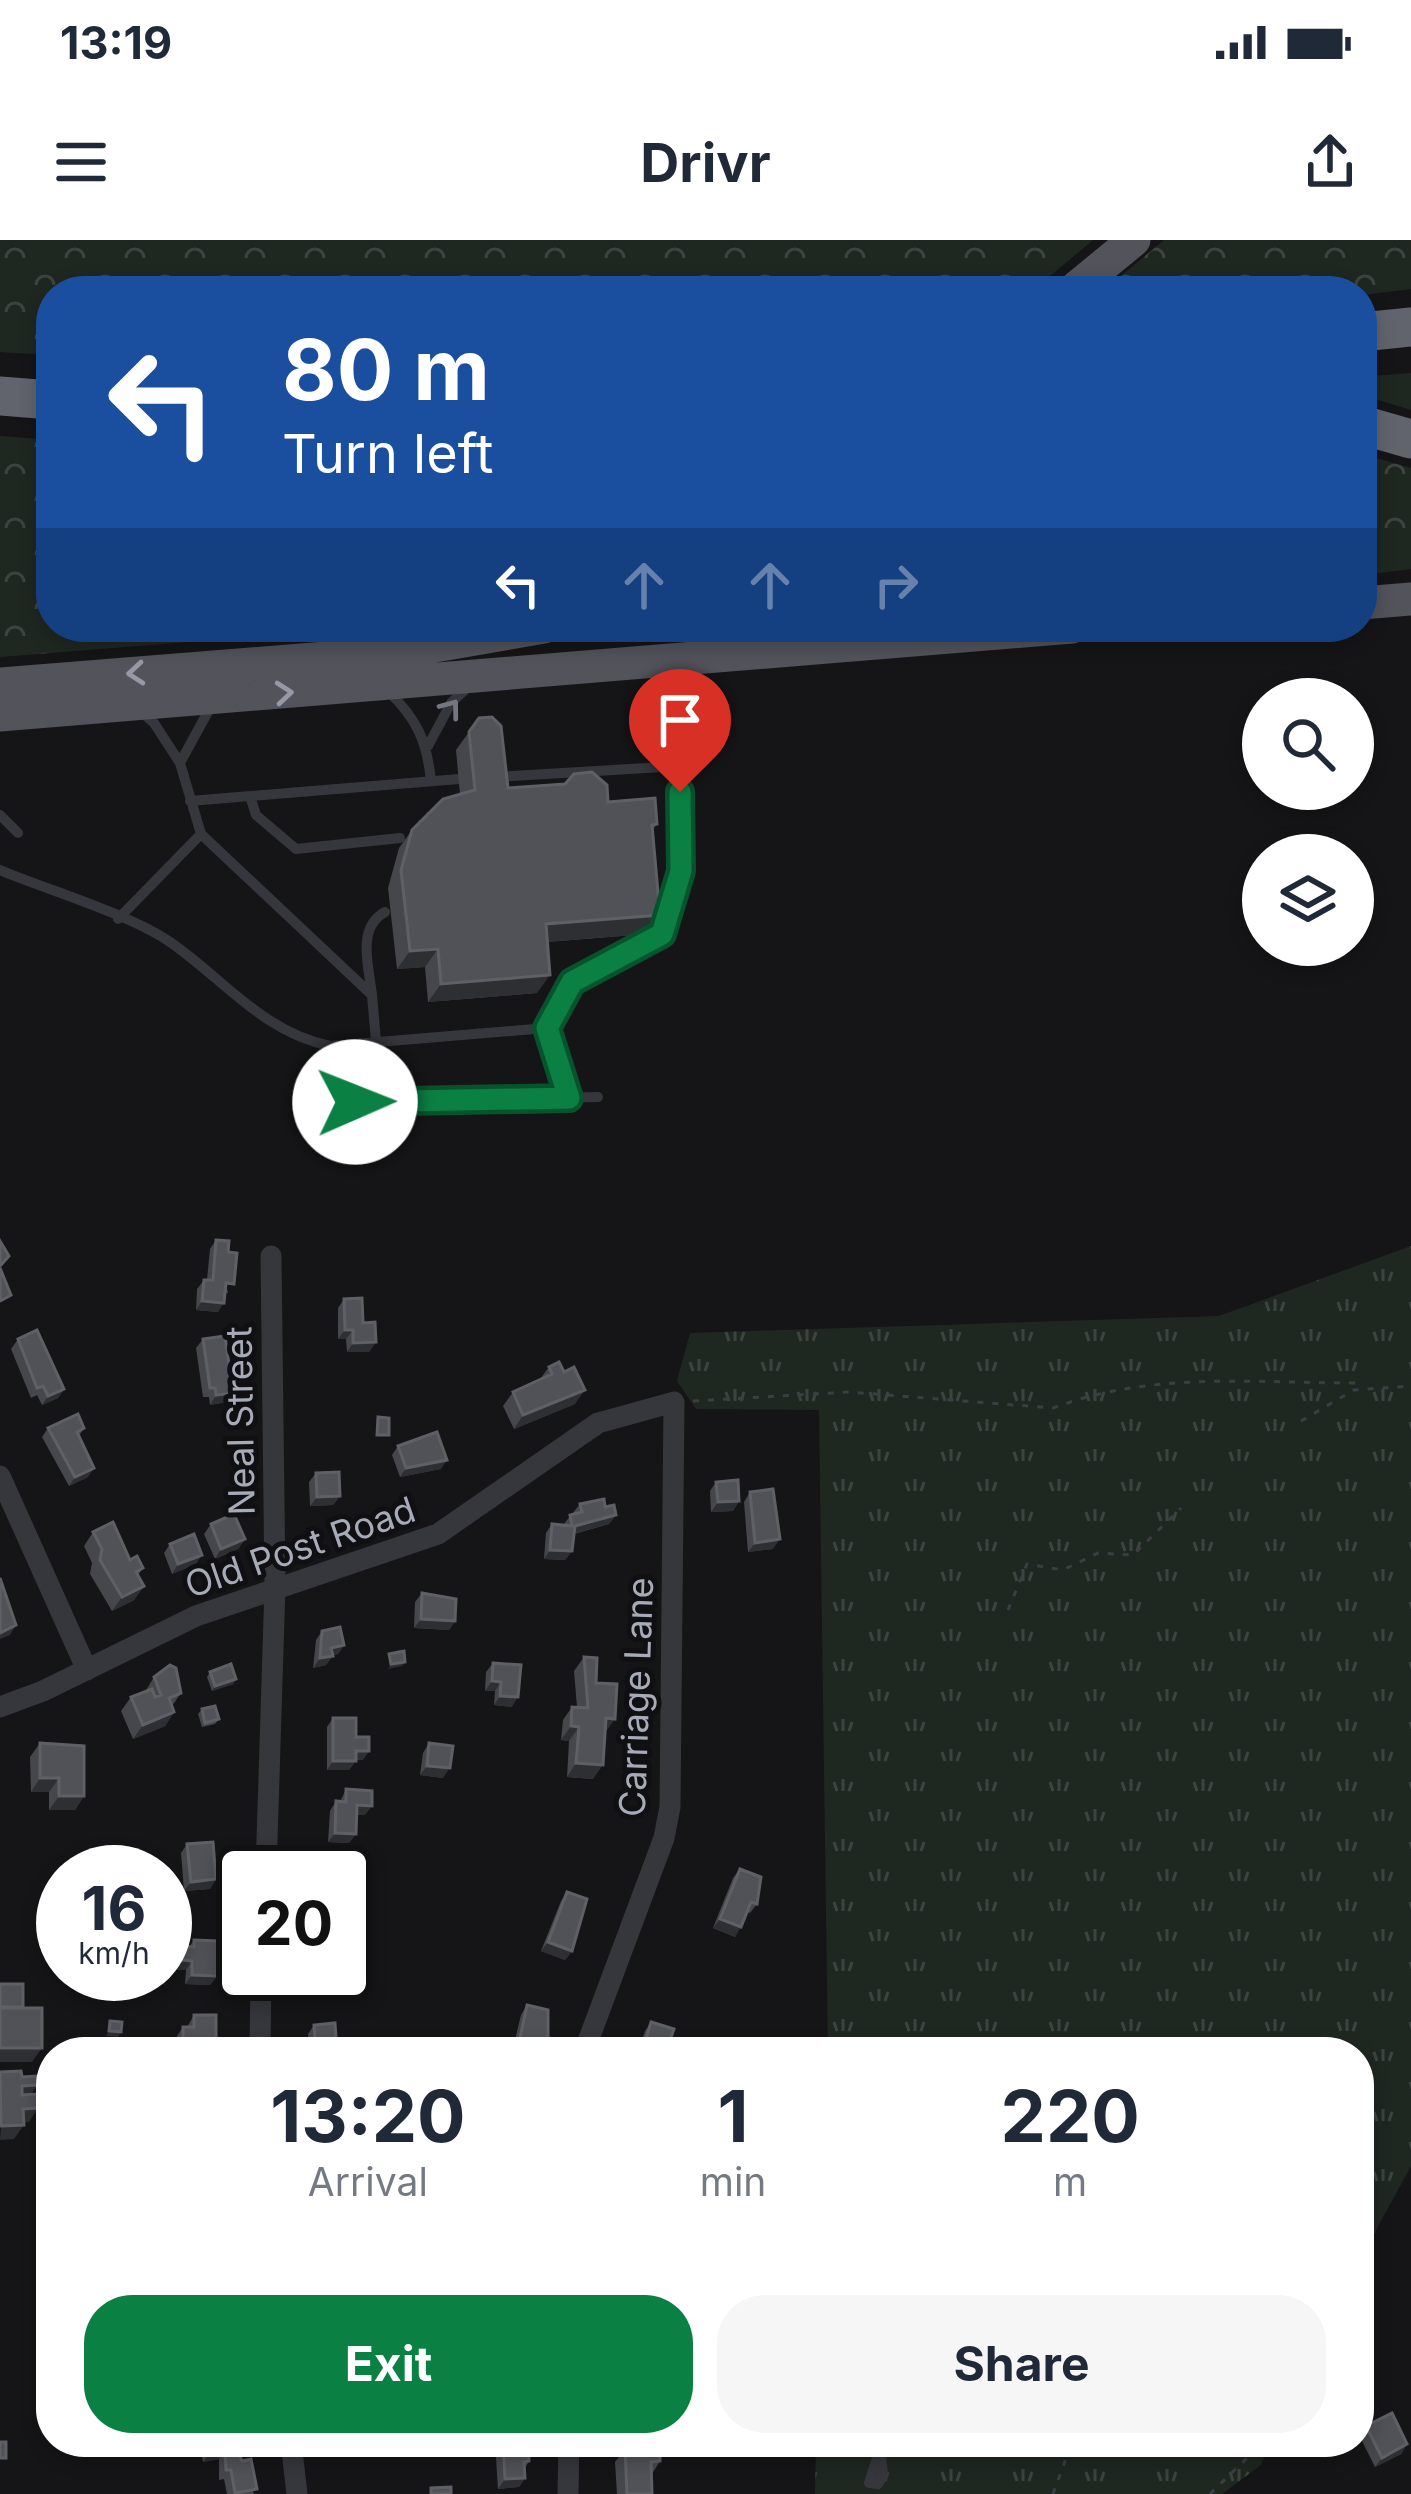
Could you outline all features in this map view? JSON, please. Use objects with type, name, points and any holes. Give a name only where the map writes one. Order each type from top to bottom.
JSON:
[{"type":"highway","points":[[1377,330],[1411,327]]},
{"type":"highway","points":[[0,396],[36,399]]},
{"type":"highway","points":[[1377,429],[1411,439]]},
{"type":"main road","points":[[1090,276],[1134,240]]},
{"type":"main road","points":[[1377,602],[1411,599]]},
{"type":"main road","points":[[0,684],[400,652],[458,642]]},
{"type":"main road","points":[[772,642],[806,649]]},
{"type":"main road","points":[[0,716],[891,642]]},
{"type":"street","name":"Neal Street","points":[[267,1845],[275,1586],[272,1256]]},
{"type":"street","name":"Old Post Road","points":[[0,1707],[196,1616],[438,1534],[598,1423],[674,1402]]},
{"type":"street","name":"Carriage Lane","points":[[590,2037],[664,1838],[670,1808],[674,1402]]},
{"type":"street","points":[[0,1477],[87,1670]]},
{"type":"street","points":[[260,2037],[261,2001]]},
{"type":"street","points":[[293,2457],[297,2494]]},
{"type":"street","points":[[568,2494],[569,2457]]},
{"type":"lane","points":[[428,746],[451,703],[482,675]]},
{"type":"lane","points":[[381,685],[418,724],[428,746],[431,782]]},
{"type":"lane","points":[[179,763],[201,718],[220,698]]},
{"type":"lane","points":[[132,705],[154,723],[179,763],[201,834],[372,995]]},
{"type":"lane","points":[[492,777],[680,766],[681,871],[662,934],[572,982],[547,1028],[569,1098]]},
{"type":"lane","points":[[190,801],[459,779]]},
{"type":"lane","points":[[250,796],[256,815],[296,849],[400,838]]},
{"type":"lane","points":[[0,815],[18,833]]},
{"type":"lane","points":[[118,919],[201,834]]},
{"type":"lane","points":[[0,870],[168,940],[281,1030],[330,1046],[547,1028]]},
{"type":"lane","points":[[376,1041],[366,932],[373,918],[385,912]]},
{"type":"lane","points":[[330,1046],[328,1103],[598,1097]]},
{"type":"path","points":[[674,1402],[849,1392],[1052,1408],[1080,1398],[1195,1378],[1356,1383]]},
{"type":"path","points":[[1301,1421],[1354,1390],[1411,1386]]},
{"type":"path","points":[[1009,1610],[1027,1564],[1063,1570],[1098,1553],[1133,1555],[1181,1508]]},
{"type":"path","points":[[1052,2494],[1066,2457]]},
{"type":"path","points":[[1210,2494],[1228,2481],[1244,2457]]},
{"type":"green space","points":[[0,240],[1093,240],[1050,276],[36,276],[36,354],[0,352]]},
{"type":"green space","points":[[1164,240],[1411,240],[1411,289],[1377,293],[1377,276],[1121,276]]},
{"type":"green space","points":[[1411,373],[1411,410],[1377,400],[1377,376]]},
{"type":"green space","points":[[0,436],[36,439],[36,642],[186,642],[0,657]]},
{"type":"green space","points":[[1377,458],[1411,468],[1411,569],[1377,573]]},
{"type":"green space","points":[[1411,1246],[1411,2166],[1374,2234],[1374,2037],[828,2037],[819,1410],[696,1409],[677,1381],[690,1333],[1219,1316]]},
{"type":"green space","points":[[816,2457],[1264,2457],[1261,2465],[1222,2494],[815,2494]]},
{"type":"building","points":[[492,717],[501,726],[508,788],[565,784],[574,774],[592,772],[607,785],[608,802],[655,798],[657,824],[652,825],[660,915],[546,924],[550,975],[441,984],[438,949],[410,951],[401,870],[412,830],[443,799],[475,790],[469,732],[479,718]]},
{"type":"building","points":[[216,1240],[229,1241],[228,1252],[237,1253],[234,1284],[226,1283],[224,1303],[202,1301],[204,1280],[213,1280]]},
{"type":"building","points":[[0,1241],[9,1256],[0,1266]]},
{"type":"building","points":[[0,1268],[11,1295],[0,1301]]},
{"type":"building","points":[[362,1298],[363,1323],[375,1322],[376,1342],[353,1343],[353,1330],[345,1330],[344,1299]]},
{"type":"building","points":[[37,1330],[64,1389],[48,1396],[43,1386],[37,1388],[18,1339]]},
{"type":"building","points":[[225,1336],[233,1393],[216,1395],[215,1388],[210,1388],[203,1339]]},
{"type":"building","points":[[559,1362],[564,1372],[574,1367],[585,1390],[523,1415],[513,1392],[552,1374],[549,1367]]},
{"type":"building","points":[[78,1414],[84,1428],[77,1432],[94,1468],[75,1477],[48,1428]]},
{"type":"building","points":[[378,1417],[389,1418],[389,1435],[377,1435]]},
{"type":"building","points":[[437,1432],[447,1460],[406,1468],[398,1446]]},
{"type":"building","points":[[339,1472],[340,1496],[317,1497],[316,1473]]},
{"type":"building","points":[[738,1480],[739,1501],[718,1502],[716,1482]]},
{"type":"building","points":[[773,1489],[780,1539],[755,1543],[750,1492]]},
{"type":"building","points":[[604,1499],[605,1507],[614,1505],[616,1515],[575,1526],[572,1551],[550,1550],[552,1524],[572,1526],[570,1515],[582,1512],[580,1504]]},
{"type":"building","points":[[234,1514],[245,1539],[221,1549],[211,1524]]},
{"type":"building","points":[[113,1522],[130,1560],[137,1556],[143,1568],[136,1572],[144,1586],[122,1597],[100,1560],[102,1549],[93,1532]]},
{"type":"building","points":[[194,1534],[202,1555],[178,1564],[170,1544]]},
{"type":"building","points":[[0,1578],[16,1625],[0,1633]]},
{"type":"building","points":[[422,1593],[456,1599],[455,1621],[421,1619]]},
{"type":"building","points":[[340,1627],[344,1645],[331,1648],[333,1656],[320,1658],[322,1631]]},
{"type":"building","points":[[404,1651],[405,1662],[391,1664],[389,1654]]},
{"type":"building","points":[[584,1657],[597,1658],[596,1683],[617,1684],[615,1719],[606,1718],[603,1765],[576,1763],[579,1727],[571,1726],[572,1707],[588,1708]]},
{"type":"building","points":[[493,1663],[521,1665],[518,1697],[500,1696],[501,1682],[492,1681]]},
{"type":"building","points":[[231,1664],[236,1679],[215,1686],[210,1672]]},
{"type":"building","points":[[170,1665],[176,1668],[181,1693],[169,1698],[174,1712],[143,1725],[131,1697],[152,1689],[155,1697],[161,1695],[154,1677]]},
{"type":"building","points":[[215,1706],[219,1719],[205,1723],[202,1709]]},
{"type":"building","points":[[333,1718],[356,1718],[356,1737],[369,1737],[369,1751],[356,1751],[356,1761],[333,1761]]},
{"type":"building","points":[[40,1743],[84,1746],[84,1796],[59,1796],[59,1778],[40,1778]]},
{"type":"building","points":[[429,1743],[453,1746],[450,1768],[427,1766]]},
{"type":"building","points":[[346,1789],[372,1791],[372,1806],[357,1805],[356,1834],[335,1833],[336,1801],[346,1802]]},
{"type":"building","points":[[213,1842],[216,1879],[192,1882],[192,1845],[187,1844]]},
{"type":"building","points":[[740,1869],[761,1877],[757,1904],[751,1902],[741,1927],[720,1919]]},
{"type":"building","points":[[567,1892],[587,1899],[572,1951],[548,1942]]},
{"type":"building","points":[[194,1940],[216,1941],[216,1976],[192,1975]]},
{"type":"building","points":[[0,1984],[23,1984],[23,2007],[0,2007]]},
{"type":"building","points":[[527,2005],[548,2010],[548,2037],[520,2037]]},
{"type":"building","points":[[0,2008],[42,2008],[42,2037],[36,2037],[36,2048],[0,2048]]},
{"type":"building","points":[[194,2015],[216,2015],[216,2037],[183,2037],[183,2027],[194,2027]]},
{"type":"building","points":[[110,2021],[122,2022],[121,2032],[109,2031]]},
{"type":"building","points":[[651,2022],[674,2029],[671,2037],[646,2037]]},
{"type":"building","points":[[335,2023],[336,2037],[315,2037],[314,2025]]},
{"type":"building","points":[[0,2072],[36,2076],[36,2085],[22,2086],[22,2095],[36,2094],[36,2108],[23,2109],[24,2125],[1,2126]]},
{"type":"building","points":[[1392,2413],[1407,2444],[1382,2458],[1374,2442],[1374,2422]]},
{"type":"building","points":[[0,2442],[6,2442],[6,2458],[0,2458]]},
{"type":"building","points":[[225,2457],[251,2459],[257,2489],[235,2493],[231,2470],[226,2470]]},
{"type":"building","points":[[504,2457],[529,2457],[524,2462],[525,2478],[505,2479]]},
{"type":"building","points":[[625,2457],[660,2457],[651,2462],[652,2494],[627,2494]]},
{"type":"building","points":[[451,2487],[451,2494],[431,2494],[431,2488]]},
{"type":"route","points":[[355,1102],[569,1098],[547,1028],[572,982],[662,934],[681,871],[680,792]]}]
